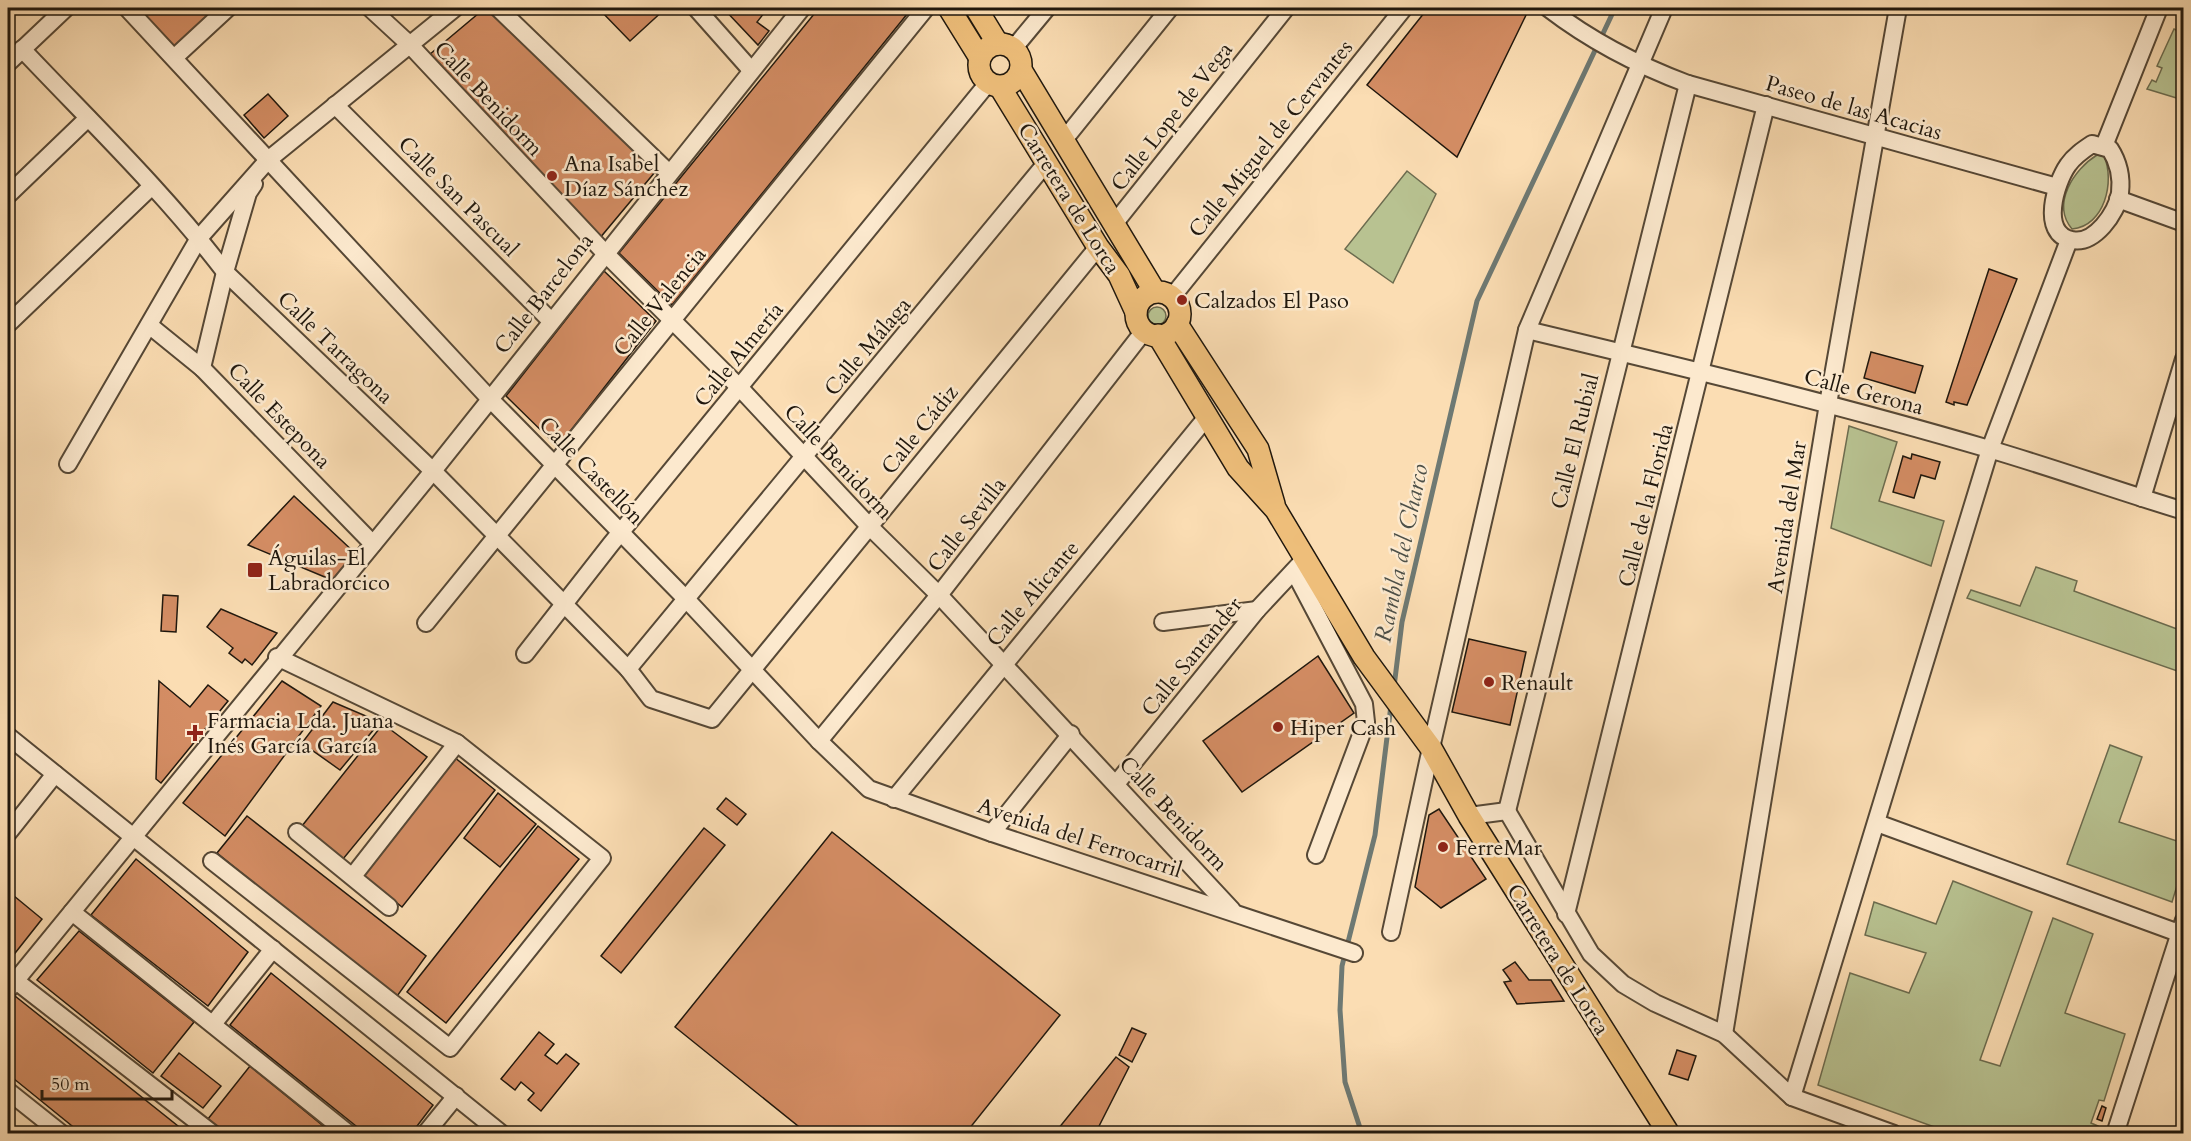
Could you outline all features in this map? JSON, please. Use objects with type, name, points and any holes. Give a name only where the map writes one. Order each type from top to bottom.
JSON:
[{"type":"main road","name":"Carretera de Lorca","points":[[948,8],[980,58],[980,74],[994,85],[1047,162],[1098,247],[1119,275],[1146,326],[1238,468],[1276,510]]},
{"type":"main road","name":"Carretera de Lorca","points":[[976,8],[1006,47],[1020,58],[1021,70],[1063,141],[1114,224],[1163,294]]},
{"type":"main road","points":[[980,58],[986,49],[1006,47]]},
{"type":"main road","points":[[994,85],[1012,83],[1021,70]]},
{"type":"main road","points":[[1163,294],[1179,312],[1177,324],[1170,332],[1146,326],[1140,301],[1163,294]]},
{"type":"main road","name":"Carretera de Lorca","points":[[1177,324],[1258,449],[1276,510],[1299,565],[1427,742],[1469,816],[1669,1134]]},
{"type":"street","points":[[8,63],[66,8]]},
{"type":"street","name":"Calle Castellón","points":[[127,8],[175,57],[489,398],[687,600],[819,741],[869,789],[894,799]]},
{"type":"street","points":[[175,57],[228,8]]},
{"type":"street","name":"Calle Benidorm","points":[[370,8],[409,44],[604,252],[740,388],[869,526],[939,595],[1071,734],[1233,911]]},
{"type":"street","points":[[68,464],[199,238],[268,160],[455,8]]},
{"type":"street","points":[[498,8],[669,173]]},
{"type":"street","points":[[696,8],[751,70]]},
{"type":"street","name":"Calle Barcelona","points":[[12,986],[278,657],[433,471],[604,252],[802,8]]},
{"type":"street","name":"Calle Valencia","points":[[426,623],[926,8]]},
{"type":"street","points":[[1006,47],[1047,8]]},
{"type":"street","points":[[1063,141],[1170,8]]},
{"type":"street","name":"Calle Lope de Vega","points":[[1114,224],[1286,8]]},
{"type":"street","name":"Calle Miguel de Cervantes","points":[[1163,294],[1404,8]]},
{"type":"street","name":"Paseo de las Acacias","points":[[1548,8],[1572,27],[1634,63],[1688,84],[2057,187]]},
{"type":"street","points":[[1391,932],[1427,742],[1527,330],[1634,63],[1665,8]]},
{"type":"street","name":"Avenida del Mar","points":[[1724,1034],[1828,404],[1898,8]]},
{"type":"street","points":[[2104,146],[2159,8]]},
{"type":"street","name":"Calle Tarragona","points":[[22,49],[152,186],[199,238],[225,272],[433,471],[628,669],[651,699],[712,719],[752,669]]},
{"type":"street","name":"Calle El Rubial","points":[[1507,811],[1619,352],[1688,84]]},
{"type":"street","name":"Calle Almería","points":[[525,654],[621,532],[994,85]]},
{"type":"street","name":"Calle San Pascual","points":[[335,105],[550,320]]},
{"type":"street","name":"Calle de la Florida","points":[[1566,914],[1766,105]]},
{"type":"street","points":[[8,195],[88,118]]},
{"type":"street","points":[[2092,144],[2104,146],[2110,149],[2119,167],[2118,199],[2093,236],[2082,241],[2069,240],[2059,234],[2053,218],[2057,187],[2064,172],[2078,154],[2092,144]]},
{"type":"street","points":[[202,368],[225,272],[249,193],[268,160]]},
{"type":"street","name":"Calle Málaga","points":[[628,669],[1047,162]]},
{"type":"street","points":[[8,324],[152,186]]},
{"type":"street","points":[[2118,199],[2184,222]]},
{"type":"street","points":[[1792,1097],[1878,823],[1990,449],[2069,240]]},
{"type":"street","name":"Calle Cádiz","points":[[752,669],[1098,247]]},
{"type":"street","name":"Calle Estepona","points":[[149,325],[202,368],[373,544]]},
{"type":"street","name":"Calle Sevilla","points":[[819,741],[939,595],[1146,326]]},
{"type":"street","name":"Calle Gerona","points":[[1527,330],[1702,370],[1828,404],[1990,449],[2184,511]]},
{"type":"street","points":[[2142,498],[2184,359]]},
{"type":"street","name":"Calle Alicante","points":[[894,799],[1003,663],[1206,418]]},
{"type":"street","points":[[1299,565],[1364,704],[1366,722],[1316,855]]},
{"type":"street","name":"Calle Santander","points":[[1116,784],[1257,610],[1299,565]]},
{"type":"street","points":[[1163,622],[1257,610]]},
{"type":"street","points":[[212,861],[450,1048],[602,858],[456,743],[278,657]]},
{"type":"street","points":[[992,833],[1071,734]]},
{"type":"street","points":[[8,736],[502,1134]]},
{"type":"street","points":[[353,876],[456,743]]},
{"type":"street","points":[[8,833],[55,774]]},
{"type":"street","name":"Avenida del Ferrocarril","points":[[894,799],[1354,953]]},
{"type":"street","points":[[1469,816],[1507,811],[1591,954],[1623,984],[1655,1003],[1724,1034],[1792,1097],[1894,1134]]},
{"type":"street","points":[[1878,823],[2182,929],[2115,1134]]},
{"type":"street","points":[[297,832],[389,907]]},
{"type":"street","points":[[72,912],[349,1134]]},
{"type":"street","points":[[213,1024],[273,949]]},
{"type":"street","points":[[12,986],[213,1134]]},
{"type":"street","points":[[8,1091],[62,1134]]},
{"type":"street","points":[[425,1134],[456,1096]]},
{"type":"green space","points":[[2174,29],[2183,33],[2183,100],[2147,89],[2152,80],[2156,82],[2162,68],[2157,66]]},
{"type":"green space","points":[[2097,155],[2104,156],[2107,166],[2105,201],[2092,220],[2072,229],[2066,219],[2064,209],[2068,188],[2080,169]]},
{"type":"green space","points":[[1407,171],[1436,194],[1393,283],[1345,249]]},
{"type":"green space","points":[[1153,307],[1161,307],[1166,312],[1164,323],[1153,325],[1148,320],[1148,312]]},
{"type":"green space","points":[[1849,426],[1897,442],[1879,501],[1944,521],[1931,566],[1831,528]]},
{"type":"green space","points":[[2036,567],[2077,581],[2074,591],[2177,629],[2183,613],[2183,673],[1967,598],[1971,590],[2020,606]]},
{"type":"green space","points":[[2110,745],[2142,757],[2119,822],[2183,843],[2183,866],[2172,902],[2067,864]]},
{"type":"green space","points":[[1953,881],[2032,912],[1980,1060],[2000,1066],[2053,918],[2093,934],[2065,1013],[2125,1034],[2104,1101],[2099,1100],[2091,1123],[2098,1126],[2096,1133],[1951,1133],[1818,1085],[1850,973],[1909,993],[1926,953],[1865,935],[1874,902],[1936,924]]},
{"type":"building","points":[[134,8],[218,8],[175,49]]},
{"type":"building","points":[[485,8],[493,8],[655,172],[599,239],[429,55]]},
{"type":"building","points":[[598,8],[666,8],[630,41]]},
{"type":"building","points":[[723,8],[768,8],[757,22],[769,31],[758,45]]},
{"type":"building","points":[[819,8],[912,8],[672,305],[619,253]]},
{"type":"building","points":[[1428,8],[1524,8],[1528,11],[1457,157],[1367,85]]},
{"type":"building","points":[[268,94],[288,116],[264,138],[244,115]]},
{"type":"building","points":[[1989,269],[2017,279],[1967,405],[1954,402],[1954,405],[1946,402]]},
{"type":"building","points":[[604,271],[656,321],[558,447],[506,396]]},
{"type":"building","points":[[1871,352],[1923,366],[1915,393],[1864,378]]},
{"type":"building","points":[[1912,454],[1940,462],[1935,479],[1921,475],[1914,498],[1893,492],[1903,456],[1911,459]]},
{"type":"building","points":[[294,496],[356,554],[332,580],[248,545]]},
{"type":"building","points":[[163,595],[178,596],[176,632],[161,631]]},
{"type":"building","points":[[221,609],[277,633],[252,665],[245,659],[242,663],[229,653],[233,648],[207,627]]},
{"type":"building","name":"Renault","points":[[1469,639],[1526,652],[1510,725],[1452,712]]},
{"type":"building","name":"Hiper Cash","points":[[1318,656],[1354,713],[1242,792],[1203,741]]},
{"type":"building","points":[[159,681],[190,707],[208,685],[228,701],[161,783],[156,779]]},
{"type":"building","points":[[282,681],[321,706],[225,836],[183,803]]},
{"type":"building","points":[[333,702],[380,722],[340,770],[302,743]]},
{"type":"building","points":[[383,724],[427,757],[343,859],[302,826]]},
{"type":"building","points":[[454,757],[495,790],[402,907],[362,875]]},
{"type":"building","points":[[498,793],[536,824],[500,867],[464,838]]},
{"type":"building","points":[[726,798],[746,814],[737,825],[717,809]]},
{"type":"building","name":"FerreMar","points":[[1439,809],[1486,879],[1441,908],[1415,887],[1429,815]]},
{"type":"building","points":[[247,816],[426,956],[395,999],[217,853]]},
{"type":"building","points":[[538,826],[579,859],[446,1023],[407,992]]},
{"type":"building","points":[[704,828],[725,845],[621,973],[601,956]]},
{"type":"building","points":[[832,832],[1060,1015],[965,1134],[808,1134],[675,1027]]},
{"type":"building","points":[[136,859],[248,952],[208,1006],[91,915]]},
{"type":"building","points":[[8,891],[42,919],[8,962]]},
{"type":"building","points":[[79,931],[194,1022],[153,1073],[37,980]]},
{"type":"building","points":[[1515,962],[1529,980],[1551,980],[1564,1001],[1517,1004],[1504,982],[1511,981],[1503,970]]},
{"type":"building","points":[[271,973],[433,1105],[411,1134],[366,1134],[230,1025]]},
{"type":"building","points":[[15,996],[188,1134],[82,1134],[8,1074],[8,1005]]},
{"type":"building","points":[[1132,1028],[1146,1034],[1132,1062],[1119,1055]]},
{"type":"building","points":[[539,1032],[554,1044],[545,1055],[557,1064],[566,1054],[579,1064],[541,1111],[528,1100],[534,1093],[521,1082],[515,1090],[501,1079]]},
{"type":"building","points":[[1677,1050],[1696,1056],[1688,1080],[1669,1074]]},
{"type":"building","points":[[179,1053],[221,1086],[203,1108],[161,1076]]},
{"type":"building","points":[[1116,1057],[1129,1067],[1095,1134],[1054,1134]]},
{"type":"building","points":[[250,1066],[333,1134],[226,1134],[208,1119]]},
{"type":"building","points":[[2102,1106],[2106,1108],[2102,1121],[2097,1119]]},
{"type":"waterway","name":"Rambla del Charco","points":[[1394,687],[1402,622],[1477,301],[1615,8]]},
{"type":"waterway","name":"Rambla del Charco","points":[[1362,1134],[1345,1082],[1340,1010],[1342,966],[1375,835],[1391,705]]},
{"type":"place","name":"Ana Isabel Díaz Sánchez","points":[[552,176]]},
{"type":"place","name":"Calzados El Paso","points":[[1182,300]]},
{"type":"place","name":"Águilas-El Labradorcico","points":[[255,570]]},
{"type":"place","name":"Renault","points":[[1489,682]]},
{"type":"place","name":"Hiper Cash","points":[[1278,727]]},
{"type":"place","name":"Farmacia Lda. Juana Inés García García","points":[[195,733]]},
{"type":"place","name":"FerreMar","points":[[1443,847]]}]
